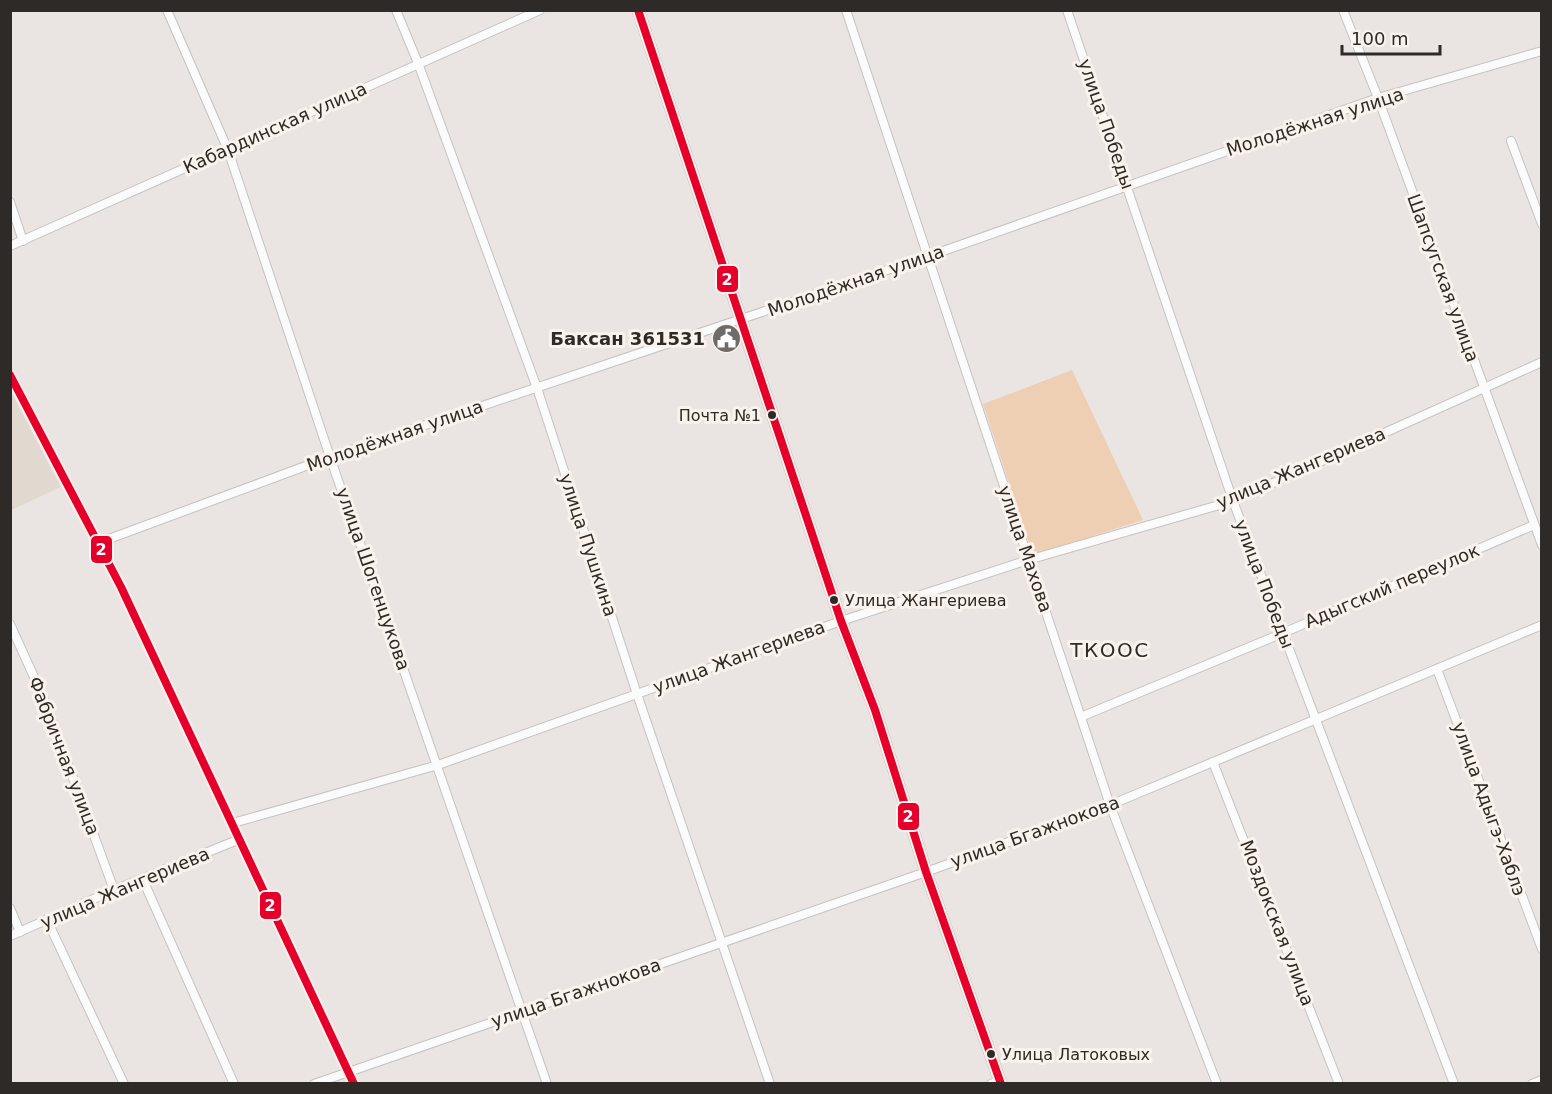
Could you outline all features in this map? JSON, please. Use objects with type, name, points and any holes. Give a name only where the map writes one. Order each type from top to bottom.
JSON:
[{"type":"main road","points":[[638,10],[841,621],[875,710],[997,1082]]},
{"type":"street","name":"улица Шогенцукова","points":[[167,10],[228,150],[330,457],[547,1083]]},
{"type":"street","name":"улица Пушкина","points":[[396,10],[418,63],[537,388],[720,943],[770,1083]]},
{"type":"street","name":"Кабардинская улица","points":[[10,246],[540,10]]},
{"type":"street","name":"улица Махова","points":[[846,10],[926,257],[1083,716],[1110,805],[1217,1083]]},
{"type":"street","name":"улица Победы","points":[[1067,10],[1233,501],[1454,1083]]},
{"type":"street","name":"Шапсугская улица","points":[[1343,10],[1378,98],[1542,545]]},
{"type":"street","name":"Молодёжная улица","points":[[98,543],[330,457],[926,257],[1378,98],[1445,81],[1542,51]]},
{"type":"street","points":[[1511,141],[1542,224]]},
{"type":"street","points":[[10,202],[23,240]]},
{"type":"street","name":"улица Жангериева","points":[[233,823],[438,765],[841,621],[1028,560],[1233,501],[1542,362]]},
{"type":"street","points":[[10,374],[98,543],[233,823],[354,1083]]},
{"type":"street","name":"Адыгский переулок","points":[[1083,716],[1534,525]]},
{"type":"street","name":"Фабричная улица","points":[[10,624],[44,699],[114,890]]},
{"type":"street","name":"улица Бгажнокова","points":[[314,1083],[927,872],[1110,805],[1542,625]]},
{"type":"street","name":"улица Адыгэ-Хаблэ","points":[[1437,669],[1542,949]]},
{"type":"street","name":"Моздокская улица","points":[[1213,762],[1339,1083]]},
{"type":"street","name":"улица Жангериева","points":[[10,936],[48,922],[114,890],[144,880],[240,839]]},
{"type":"street","points":[[144,880],[234,1083]]},
{"type":"street","points":[[10,908],[20,932]]},
{"type":"street","points":[[48,922],[124,1083]]},
{"type":"street","points":[[1532,1083],[1542,1080]]},
{"type":"shaded area","points":[[1072,370],[1143,520],[1033,555],[983,404]]},
{"type":"shaded area","points":[[10,390],[61,487],[11,510],[10,510]]},
{"type":"transit line","name":"2","points":[[638,10],[841,621],[875,710],[926,872],[1001,1084]]},
{"type":"transit line","name":"2","points":[[10,375],[121,587],[354,1084]]},
{"type":"place","name":"Баксан 361531","points":[[726,339]]},
{"type":"place","name":"Почта №1","points":[[772,415]]},
{"type":"place","name":"Улица Жангериева","points":[[834,600]]},
{"type":"place","name":"Улица Латоковых","points":[[991,1054]]},
{"type":"district","name":"ТКООС","points":[[1110,650]]}]
